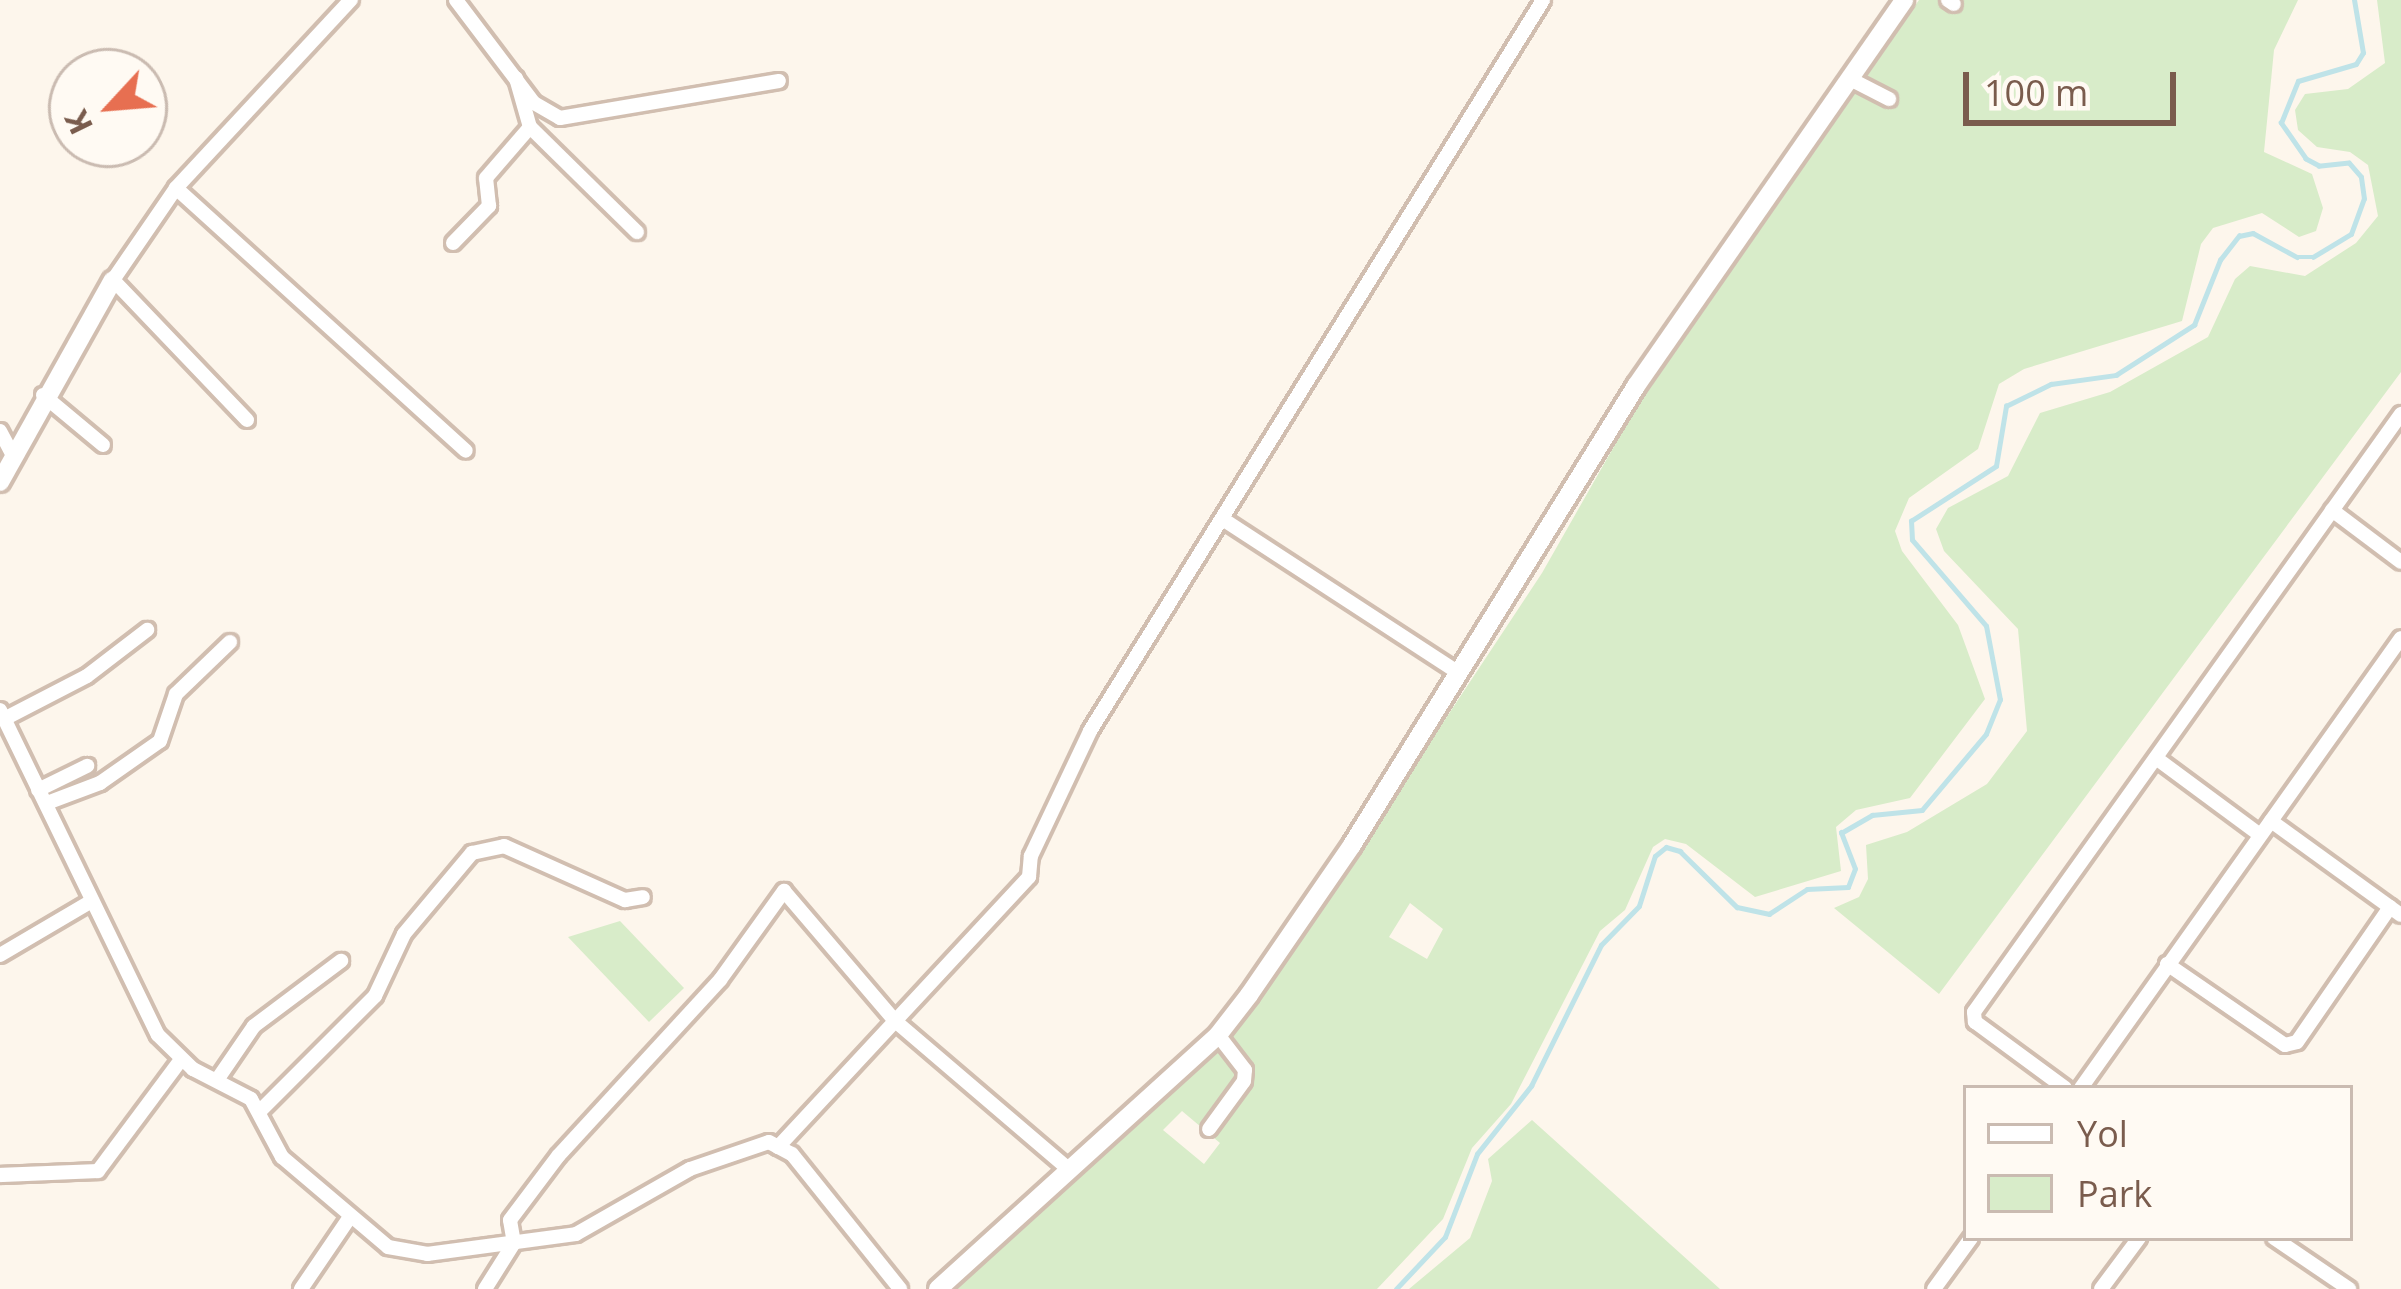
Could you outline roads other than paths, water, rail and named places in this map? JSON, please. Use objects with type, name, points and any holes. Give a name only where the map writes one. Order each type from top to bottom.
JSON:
[{"type":"street","points":[[0,482],[43,395],[176,188],[351,0]]},
{"type":"street","points":[[456,0],[544,113],[560,118],[778,81]]},
{"type":"street","points":[[778,1147],[1029,877],[1030,856],[1090,731],[1543,0]]},
{"type":"street","points":[[938,1289],[1065,1166],[1218,1035],[1352,845],[1636,386],[1904,0]]},
{"type":"street","points":[[516,78],[530,127],[637,232]]},
{"type":"street","points":[[1850,79],[1889,99]]},
{"type":"street","points":[[453,243],[489,206],[486,178],[530,127]]},
{"type":"street","points":[[176,188],[466,452]]},
{"type":"street","points":[[113,280],[247,420]]},
{"type":"street","points":[[43,395],[103,445]]},
{"type":"street","points":[[2062,1085],[1975,1022],[1974,1012],[2401,414]]},
{"type":"street","points":[[0,430],[13,455]]},
{"type":"street","points":[[2332,510],[2401,562]]},
{"type":"street","points":[[1224,520],[1459,673]]},
{"type":"street","points":[[147,630],[87,676],[2,715],[136,997],[180,1061],[218,1080],[260,1112],[282,1157],[350,1217],[404,1253],[576,1234],[690,1169],[749,1146],[778,1147],[871,1245],[900,1289]]},
{"type":"street","points":[[2083,1085],[2401,638]]},
{"type":"street","points":[[42,797],[100,783],[160,741],[176,694],[230,642]]},
{"type":"street","points":[[2156,758],[2260,835]]},
{"type":"street","points":[[42,797],[87,766]]},
{"type":"street","points":[[2167,964],[2285,1045],[2297,1042],[2396,910],[2272,821]]},
{"type":"street","points":[[260,1112],[375,996],[404,934],[472,853],[504,846],[625,900],[644,896]]},
{"type":"street","points":[[485,1289],[514,1244],[510,1220],[559,1155],[720,980],[784,891],[894,1020],[1065,1166]]},
{"type":"street","points":[[0,955],[90,902]]},
{"type":"street","points":[[218,1080],[254,1027],[341,962]]},
{"type":"street","points":[[1209,1129],[1244,1081],[1245,1070],[1218,1035]]},
{"type":"street","points":[[0,1175],[98,1171],[180,1061]]},
{"type":"street","points":[[301,1289],[350,1217]]},
{"type":"street","points":[[1934,1289],[1969,1241]]},
{"type":"street","points":[[2110,1286],[2137,1241]]},
{"type":"street","points":[[2277,1241],[2338,1286]]},
{"type":"waterway","points":[[1396,1289],[1445,1237],[1477,1154],[1531,1086],[1601,945],[1639,906],[1655,856],[1666,847],[1680,851],[1737,907],[1769,914],[1807,889],[1848,887],[1855,869],[1841,833],[1872,815],[1922,810],[1986,734],[2000,700],[1986,626],[1912,540],[1911,521],[1996,466],[2006,406],[2051,384],[2116,375],[2194,325],[2220,260],[2239,236],[2253,233],[2297,257],[2313,257],[2351,234],[2364,199],[2361,177],[2349,163],[2319,166],[2306,159],[2281,123],[2298,81],[2356,64],[2363,53],[2354,0]]}]
